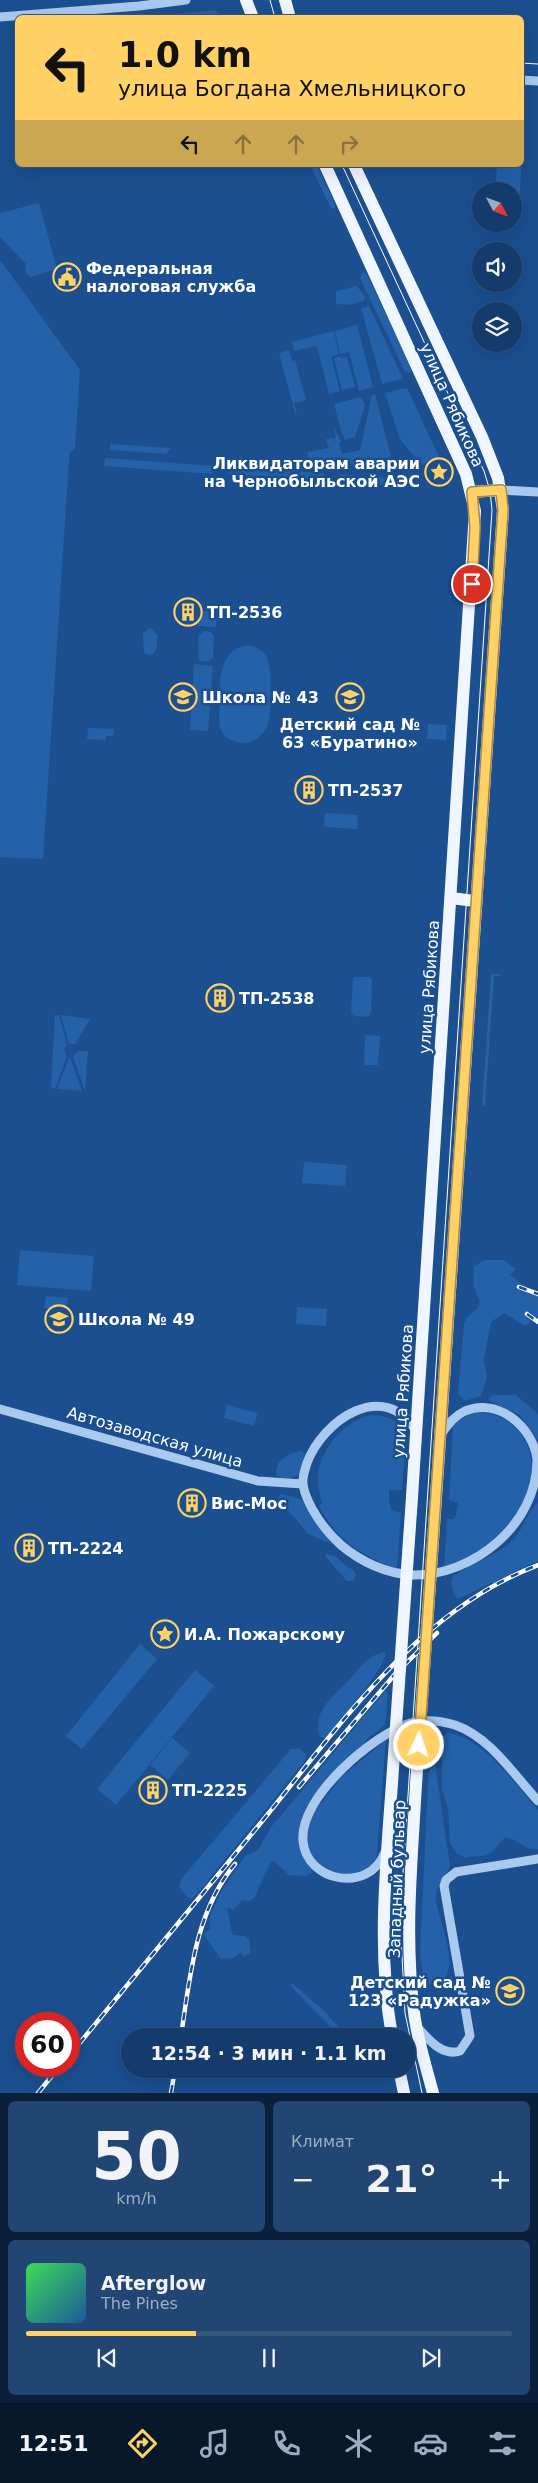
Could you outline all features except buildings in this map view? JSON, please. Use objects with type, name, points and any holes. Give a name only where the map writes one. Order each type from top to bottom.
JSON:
[{"type":"main road","points":[[246,0],[252,15]]},
{"type":"main road","points":[[285,0],[289,15]]},
{"type":"main road","name":"улица Рябикова","points":[[326,167],[464,467],[472,492],[475,527],[388,1842]]},
{"type":"main road","name":"улица Рябикова","points":[[355,167],[482,437],[495,469],[501,490],[503,510],[416,1784]]},
{"type":"main road","points":[[472,492],[501,490]]},
{"type":"main road","points":[[451,898],[475,901]]},
{"type":"main road","name":"Западный бульвар","points":[[416,1784],[408,1918],[411,1978],[416,2026],[433,2093]]},
{"type":"main road","name":"Западный бульвар","points":[[388,1842],[384,1941],[385,1980],[391,2028]]},
{"type":"main road","points":[[401,2078],[404,2093]]},
{"type":"street","points":[[22,15],[186,0]]},
{"type":"street","points":[[0,17],[15,16]]},
{"type":"street","points":[[524,80],[538,81]]},
{"type":"street","points":[[501,490],[538,492]]},
{"type":"street","points":[[416,1432],[405,1417],[384,1406],[366,1407],[347,1415],[329,1429],[314,1447],[305,1469],[303,1484],[312,1505],[330,1534],[360,1559],[382,1568],[405,1574],[431,1574],[454,1568],[491,1550],[516,1524],[533,1494],[537,1459],[532,1442],[525,1430],[510,1417],[496,1410],[481,1408],[466,1411],[451,1421],[441,1434]]},
{"type":"street","name":"Автозаводская улица","points":[[0,1409],[258,1481],[303,1484]]},
{"type":"street","points":[[388,1842],[385,1854],[375,1870],[364,1876],[340,1878],[323,1871],[308,1856],[304,1850],[303,1833],[311,1809],[341,1771],[370,1744],[411,1723],[438,1721],[457,1726],[468,1732],[487,1745],[538,1802]]},
{"type":"street","points":[[416,2026],[437,2046],[449,2053],[460,2051],[470,2036],[444,1886],[446,1880],[456,1872],[538,1859]]},
{"type":"shaded area","points":[[215,10],[220,15],[166,15]]},
{"type":"shaded area","points":[[311,167],[318,167],[335,205],[335,209],[331,208]]},
{"type":"shaded area","points":[[497,167],[521,167],[520,182],[496,182]]},
{"type":"shaded area","points":[[39,203],[57,269],[30,277],[25,271],[26,264],[0,237],[0,213]]},
{"type":"shaded area","points":[[0,260],[80,370],[75,449],[70,452],[69,460],[43,859],[0,857]]},
{"type":"shaded area","points":[[363,272],[367,275],[412,369],[410,373],[404,370],[360,278]]},
{"type":"shaded area","points":[[357,286],[365,297],[364,301],[349,305],[336,304],[336,291]]},
{"type":"shaded area","points":[[369,306],[403,379],[382,384],[361,308]]},
{"type":"shaded area","points":[[357,325],[373,387],[359,391],[349,352],[340,354],[335,331]]},
{"type":"shaded area","points":[[334,331],[339,354],[331,357],[340,391],[329,394],[317,346],[294,351],[292,342]]},
{"type":"shaded area","points":[[289,350],[292,361],[295,360],[306,400],[294,403],[297,413],[295,413],[279,353]]},
{"type":"shaded area","points":[[340,356],[341,358],[347,357],[355,387],[342,390],[334,358]]},
{"type":"shaded area","points":[[407,388],[439,457],[421,465],[400,439],[385,393]]},
{"type":"shaded area","points":[[375,394],[391,457],[383,467],[309,461],[307,452],[329,448],[326,439],[336,438],[334,429],[341,441],[339,444],[342,454],[360,450],[372,395]]},
{"type":"shaded area","points":[[361,397],[365,405],[355,437],[345,440],[334,404]]},
{"type":"shaded area","points":[[110,444],[171,448],[166,454],[110,450]]},
{"type":"shaded area","points":[[105,458],[213,466],[212,474],[104,466]]},
{"type":"shaded area","points":[[230,467],[324,473],[324,481],[229,474]]},
{"type":"shaded area","points":[[339,474],[381,477],[398,483],[398,486],[339,482]]},
{"type":"shaded area","points":[[199,611],[217,612],[216,627],[198,626]]},
{"type":"shaded area","points":[[150,628],[158,635],[156,651],[150,656],[144,653],[143,633]]},
{"type":"shaded area","points":[[204,631],[211,632],[214,636],[213,658],[207,662],[200,661],[198,657],[199,635]]},
{"type":"shaded area","points":[[243,646],[261,650],[266,656],[269,663],[271,681],[268,723],[260,737],[247,743],[237,742],[228,738],[222,732],[219,722],[223,667],[233,651]]},
{"type":"shaded area","points":[[194,664],[213,666],[208,731],[190,730]]},
{"type":"shaded area","points":[[428,724],[447,725],[446,740],[427,739]]},
{"type":"shaded area","points":[[88,728],[114,729],[113,736],[106,736],[106,740],[87,739]]},
{"type":"shaded area","points":[[325,813],[358,815],[357,829],[324,827]]},
{"type":"shaded area","points":[[491,974],[500,974],[500,976],[494,976],[485,1106],[482,1106]]},
{"type":"shaded area","points":[[355,977],[370,977],[372,980],[371,1013],[368,1017],[354,1016],[351,1013],[353,979]]},
{"type":"shaded area","points":[[55,1015],[59,1015],[67,1045],[64,1050],[67,1056],[55,1089],[51,1088]]},
{"type":"shaded area","points":[[61,1015],[90,1019],[75,1044],[69,1044]]},
{"type":"shaded area","points":[[365,1035],[380,1036],[378,1065],[364,1065]]},
{"type":"shaded area","points":[[78,1051],[88,1051],[85,1091],[73,1057]]},
{"type":"shaded area","points":[[70,1058],[82,1091],[57,1089]]},
{"type":"shaded area","points":[[304,1162],[347,1165],[345,1186],[302,1183]]},
{"type":"shaded area","points":[[20,1250],[94,1256],[91,1291],[17,1285]]},
{"type":"shaded area","points":[[485,1260],[504,1260],[516,1269],[510,1275],[538,1295],[538,1318],[528,1311],[524,1314],[531,1322],[525,1326],[504,1313],[491,1322],[484,1360],[487,1377],[481,1396],[465,1401],[458,1394],[464,1324],[469,1315],[477,1309],[480,1301],[473,1285],[474,1266]]},
{"type":"shaded area","points":[[46,1296],[68,1298],[66,1311],[44,1308]]},
{"type":"shaded area","points":[[297,1307],[327,1309],[326,1326],[296,1324]]},
{"type":"shaded area","points":[[492,1395],[516,1395],[538,1414],[538,1440],[520,1415],[490,1401],[488,1399]]},
{"type":"shaded area","points":[[227,1405],[258,1413],[254,1426],[224,1418]]},
{"type":"shaded area","points":[[474,1413],[500,1417],[520,1433],[531,1456],[531,1483],[518,1513],[509,1527],[493,1544],[466,1559],[444,1567],[447,1519],[453,1519],[456,1515],[458,1503],[449,1500],[453,1426],[461,1419]]},
{"type":"shaded area","points":[[371,1415],[382,1416],[398,1423],[406,1437],[402,1490],[389,1490],[389,1502],[392,1510],[401,1513],[397,1569],[372,1558],[351,1545],[333,1528],[319,1506],[322,1503],[318,1487],[318,1476],[323,1456],[343,1430],[361,1418]]},
{"type":"shaded area","points":[[302,1451],[307,1456],[301,1473],[289,1478],[277,1476],[276,1471],[279,1462],[292,1453]]},
{"type":"shaded area","points":[[281,1494],[301,1499],[331,1544],[308,1534],[278,1498]]},
{"type":"shaded area","points":[[538,1503],[538,1561],[458,1599],[454,1594],[451,1581],[454,1576],[505,1547],[512,1541],[530,1511]]},
{"type":"shaded area","points":[[327,1554],[335,1556],[354,1570],[356,1575],[353,1581],[347,1581],[325,1556]]},
{"type":"shaded area","points":[[140,1644],[157,1659],[82,1749],[66,1736]]},
{"type":"shaded area","points":[[386,1652],[383,1661],[361,1695],[326,1738],[320,1737],[319,1719],[326,1704],[365,1662],[374,1655]]},
{"type":"shaded area","points":[[195,1670],[214,1686],[116,1805],[97,1789]]},
{"type":"shaded area","points":[[385,1691],[388,1694],[385,1725],[368,1738],[356,1759],[341,1777],[386,1740],[376,1863],[366,1870],[355,1874],[336,1872],[319,1863],[308,1847],[306,1838],[309,1821],[339,1779],[318,1804],[304,1828],[312,1873],[305,1876],[289,1875],[275,1862],[271,1861],[254,1898],[250,1901],[242,1900],[234,1910],[227,1908],[233,1935],[244,1936],[249,1939],[251,1952],[244,1957],[241,1952],[233,1958],[221,1959],[203,1934],[210,1929],[210,1916],[221,1892],[245,1856],[258,1850],[271,1827]]},
{"type":"shaded area","points":[[448,1733],[461,1736],[474,1743],[486,1753],[538,1810],[538,1849],[529,1848],[514,1840],[505,1838],[487,1855],[466,1858],[457,1854],[450,1843],[448,1809],[442,1789],[442,1736]]},
{"type":"shaded area","points":[[172,1738],[190,1753],[168,1780],[150,1765]]},
{"type":"shaded area","points":[[291,1749],[300,1749],[307,1755],[304,1762],[197,1894],[191,1899],[186,1896],[179,1886],[182,1878]]},
{"type":"shaded area","points":[[435,1762],[450,1866],[437,1890],[436,1900],[449,1952],[449,1965],[446,1975],[438,1982],[424,1985],[420,1953],[428,1781],[431,1763]]},
{"type":"shaded area","points":[[293,1984],[323,2010],[340,2028],[331,2028],[290,1985]]},
{"type":"tram line","points":[[270,0],[274,15]]},
{"type":"tram line","points":[[524,63],[538,64]]},
{"type":"tram line","points":[[343,167],[484,471],[490,491],[492,510],[400,1918],[405,2013],[422,2093]]},
{"type":"railway","points":[[519,1287],[538,1294]]},
{"type":"railway","points":[[527,1314],[538,1322]]},
{"type":"railway","points":[[80,2043],[350,1712],[382,1676],[417,1642],[454,1612],[494,1586],[538,1565]]},
{"type":"railway","points":[[299,1787],[396,1673],[437,1633]]},
{"type":"railway","points":[[182,2028],[191,1968],[203,1924],[211,1903],[235,1864]]},
{"type":"railway","points":[[38,2093],[51,2077]]},
{"type":"railway","points":[[171,2093],[174,2078]]},
{"type":"place","name":"Федеральная налоговая служба","points":[[67,277]]},
{"type":"place","name":"Ликвидаторам аварии на Чернобыльской АЭС","points":[[439,472]]},
{"type":"place","name":"ТП-2536","points":[[188,612]]},
{"type":"place","name":"Школа № 43","points":[[183,697]]},
{"type":"place","name":"Детский сад № 63 «Буратино»","points":[[350,697]]},
{"type":"place","name":"ТП-2537","points":[[309,790]]},
{"type":"place","name":"ТП-2538","points":[[220,998]]},
{"type":"place","name":"Школа № 49","points":[[59,1319]]},
{"type":"place","name":"Вис-Мос","points":[[192,1503]]},
{"type":"place","name":"ТП-2224","points":[[29,1548]]},
{"type":"place","name":"И.А. Пожарскому","points":[[165,1634]]},
{"type":"place","name":"ТП-2225","points":[[153,1790]]},
{"type":"place","name":"Детский сад № 123 «Радужка»","points":[[510,1991]]},
{"type":"route","points":[[419,1745],[448,1343],[473,933],[503,510],[501,490],[472,492],[475,511],[472,584]]}]
